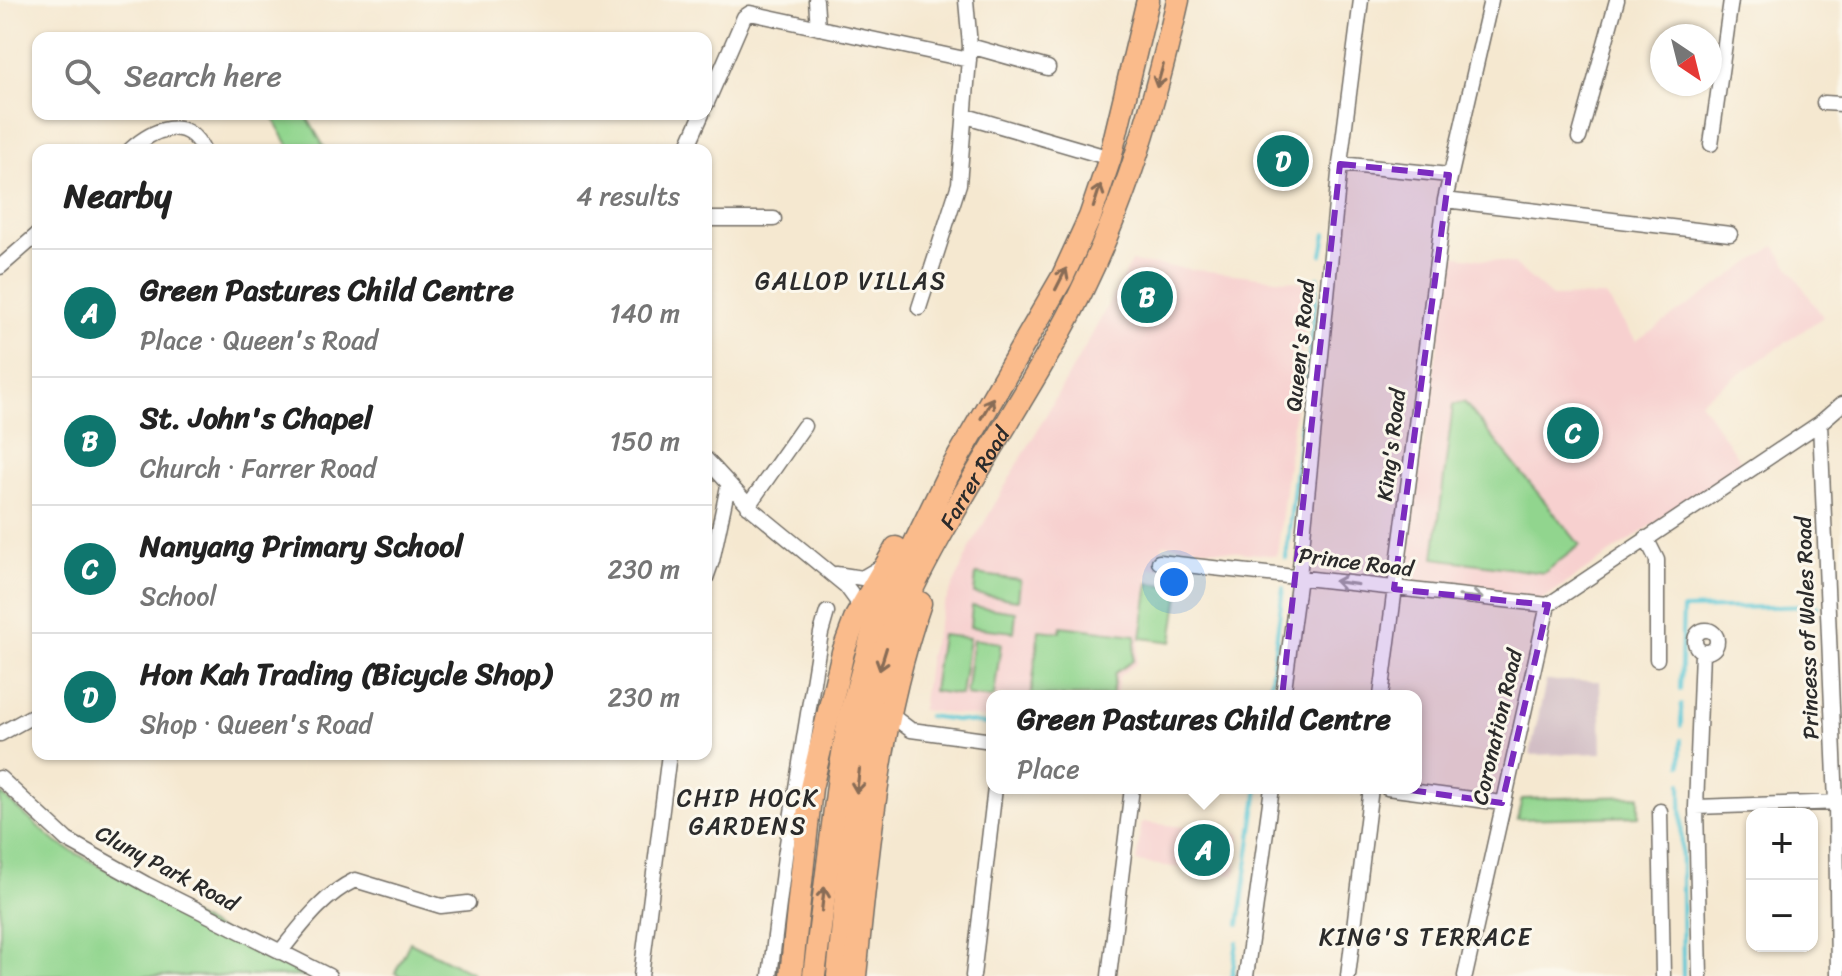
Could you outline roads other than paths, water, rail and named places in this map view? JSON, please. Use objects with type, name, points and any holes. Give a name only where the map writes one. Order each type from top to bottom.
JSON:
[{"type":"highway","name":"Farrer Road","points":[[814,976],[839,777],[864,658],[875,625],[948,475],[1062,278],[1090,217],[1110,158],[1148,0]]},
{"type":"highway","name":"Farrer Road","points":[[838,976],[858,778],[881,705],[888,644],[916,582],[966,489],[1056,340],[1102,249],[1134,165],[1178,0]]},
{"type":"highway","points":[[791,976],[811,788],[843,652],[856,617],[904,533],[948,475]]},
{"type":"highway","points":[[855,976],[882,750],[881,705]]},
{"type":"street","points":[[816,0],[818,28]]},
{"type":"street","points":[[919,308],[956,198],[970,53],[966,0]]},
{"type":"street","name":"Queen's Road","points":[[1284,690],[1299,577],[1340,164],[1361,0]]},
{"type":"street","name":"King's Road","points":[[1382,690],[1445,200],[1491,0]]},
{"type":"street","points":[[1579,138],[1617,0]]},
{"type":"street","points":[[1711,144],[1731,0]]},
{"type":"street","points":[[712,92],[747,14],[1048,68]]},
{"type":"street","points":[[1824,103],[1842,104]]},
{"type":"street","points":[[966,116],[1110,158]]},
{"type":"street","points":[[689,144],[699,120]]},
{"type":"street","points":[[137,144],[152,132],[171,128],[192,135],[199,144]]},
{"type":"street","points":[[1340,164],[1449,175]]},
{"type":"street","points":[[1445,200],[1730,234]]},
{"type":"street","points":[[712,219],[774,219]]},
{"type":"street","points":[[0,267],[32,239]]},
{"type":"street","points":[[1548,605],[1820,423],[1842,404]]},
{"type":"street","name":"Princess of Wales Road","points":[[1820,423],[1839,802],[1838,976]]},
{"type":"street","points":[[748,506],[804,426]]},
{"type":"street","points":[[718,479],[832,572],[857,601],[856,617]]},
{"type":"street","points":[[712,561],[718,479]]},
{"type":"street","points":[[1646,538],[1657,560],[1657,659]]},
{"type":"street","points":[[832,572],[862,578],[892,556]]},
{"type":"street","name":"Prince Road","points":[[1159,562],[1548,605]]},
{"type":"street","name":"Coronation Road","points":[[1465,976],[1548,605]]},
{"type":"street","points":[[770,976],[792,812],[827,612]]},
{"type":"street","points":[[1700,976],[1696,807],[1702,652]]},
{"type":"street","points":[[881,705],[911,730],[986,740]]},
{"type":"street","points":[[0,734],[32,716]]},
{"type":"street","points":[[882,750],[911,730]]},
{"type":"street","points":[[641,976],[668,760]]},
{"type":"street","name":"Cluny Park Road","points":[[0,778],[67,840],[146,884],[329,976]]},
{"type":"street","points":[[1422,793],[1502,803]]},
{"type":"street","points":[[973,976],[994,794]]},
{"type":"street","points":[[1109,976],[1131,794]]},
{"type":"street","points":[[1246,976],[1271,794]]},
{"type":"street","points":[[1348,976],[1370,794]]},
{"type":"street","points":[[1696,807],[1839,802]]},
{"type":"street","points":[[1660,811],[1663,976]]},
{"type":"street","points":[[280,952],[319,905],[340,887],[355,880],[441,906],[468,903]]},
{"type":"waterway","points":[[1322,255],[1326,234]]},
{"type":"waterway","points":[[1286,558],[1318,277]]},
{"type":"waterway","points":[[1270,690],[1283,588]]},
{"type":"waterway","points":[[1680,690],[1683,609],[1818,606]]},
{"type":"waterway","points":[[1681,705],[1681,726]]},
{"type":"waterway","points":[[928,716],[986,724]]},
{"type":"waterway","points":[[1681,740],[1681,765]]},
{"type":"waterway","points":[[1681,783],[1683,976]]},
{"type":"waterway","points":[[1239,924],[1257,794]]},
{"type":"waterway","points":[[1232,976],[1237,942]]},
{"type":"place","name":"Hon Kah Trading (Bicycle Shop)","points":[[1283,161]]},
{"type":"place","name":"St. John's Chapel","points":[[1147,297]]},
{"type":"place","name":"Nanyang Primary School","points":[[1573,433]]},
{"type":"place","name":"Green Pastures Child Centre","points":[[1204,850]]},
{"type":"district","name":"GALLOP VILLAS","points":[[851,281]]},
{"type":"district","name":"CHIP HOCK GARDENS","points":[[748,812]]},
{"type":"district","name":"KING'S TERRACE","points":[[1426,937]]}]
